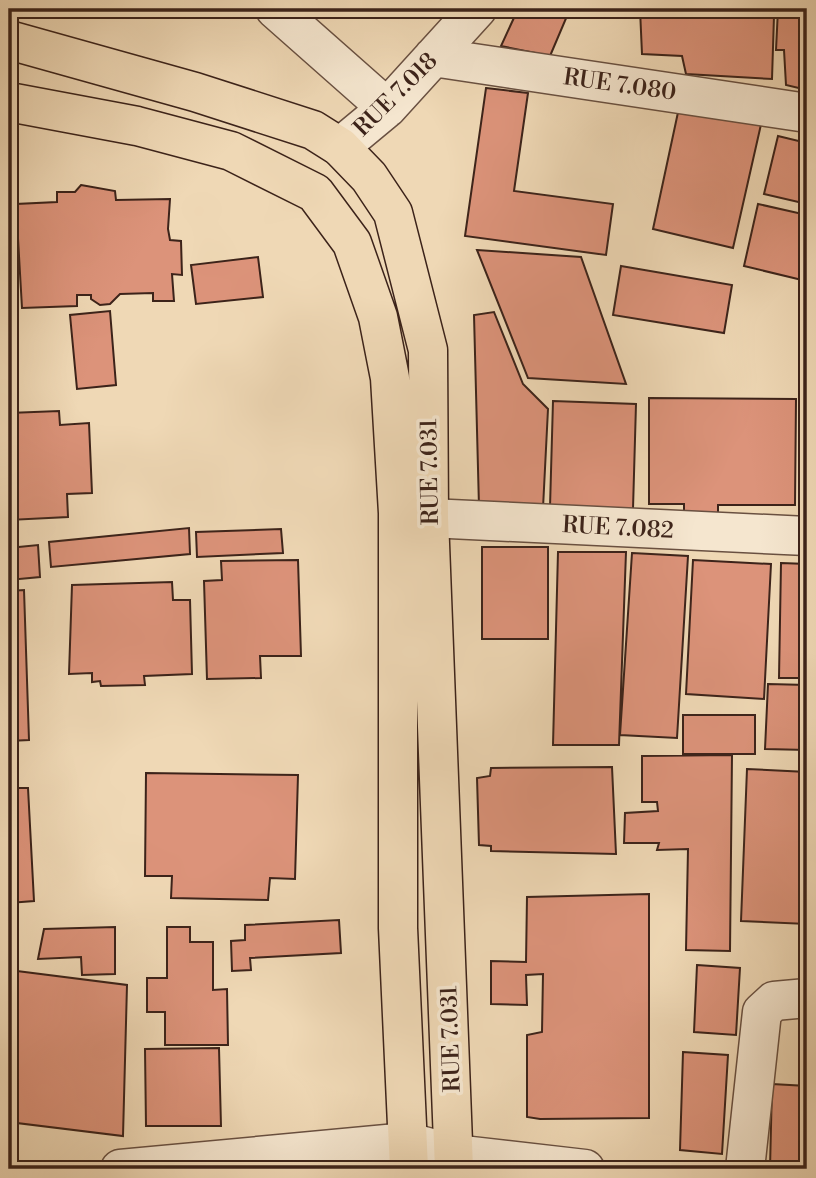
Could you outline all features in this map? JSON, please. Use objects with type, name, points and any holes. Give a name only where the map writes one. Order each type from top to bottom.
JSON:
[{"type":"main road","name":"RUE 7.031","points":[[9,40],[195,92],[300,126],[340,147],[369,177],[393,213],[428,350],[429,518],[454,1161]]},
{"type":"main road","name":"RUE 7.031","points":[[9,102],[137,127],[231,151],[315,193],[352,243],[378,317],[390,378],[397,513],[398,928],[408,1156]]},
{"type":"street","points":[[275,9],[387,108]]},
{"type":"street","name":"RUE 7.018","points":[[340,147],[387,108],[477,9]]},
{"type":"street","name":"RUE 7.080","points":[[433,57],[807,113]]},
{"type":"street","name":"RUE 7.082","points":[[429,518],[807,536]]},
{"type":"street","points":[[745,1169],[762,1012],[774,1002],[807,998]]},
{"type":"street","points":[[120,1169],[408,1156],[585,1169]]},
{"type":"building","points":[[518,9],[570,9],[550,56],[501,46]]},
{"type":"building","points":[[640,9],[749,9],[749,15],[774,16],[772,79],[686,74],[682,56],[642,54]]},
{"type":"building","points":[[778,9],[807,9],[807,90],[786,85],[784,50],[776,50]]},
{"type":"building","points":[[486,88],[528,93],[514,191],[613,204],[606,255],[465,236]]},
{"type":"building","points":[[680,103],[762,120],[733,248],[653,229]]},
{"type":"building","points":[[778,136],[807,143],[807,204],[764,194]]},
{"type":"building","points":[[81,185],[115,191],[116,200],[170,199],[170,240],[181,241],[182,275],[172,274],[174,301],[153,301],[153,293],[120,294],[110,304],[100,305],[91,299],[91,295],[77,295],[77,306],[22,308],[16,204],[57,202],[57,192],[75,192]]},
{"type":"building","points":[[758,204],[807,215],[806,281],[744,266]]},
{"type":"building","points":[[477,250],[581,257],[626,384],[528,378]]},
{"type":"building","points":[[258,257],[263,297],[196,304],[191,265]]},
{"type":"building","points":[[621,266],[732,285],[724,333],[613,315]]},
{"type":"building","points":[[110,311],[116,385],[77,389],[70,315]]},
{"type":"building","points":[[494,312],[523,384],[548,409],[543,508],[479,507],[474,315]]},
{"type":"building","points":[[649,398],[796,399],[795,505],[718,505],[718,519],[684,519],[684,504],[649,504]]},
{"type":"building","points":[[553,401],[636,404],[633,509],[550,507]]},
{"type":"building","points":[[59,411],[60,425],[89,423],[92,493],[67,494],[68,517],[9,520],[9,413]]},
{"type":"building","points":[[807,419],[807,462],[804,462]]},
{"type":"building","points":[[189,528],[190,554],[51,567],[49,542]]},
{"type":"building","points":[[281,529],[283,553],[197,557],[196,532]]},
{"type":"building","points":[[38,545],[40,577],[9,580],[9,548]]},
{"type":"building","points":[[482,547],[548,547],[548,639],[482,639]]},
{"type":"building","points":[[558,552],[626,552],[619,745],[553,745]]},
{"type":"building","points":[[632,553],[688,556],[677,738],[620,735]]},
{"type":"building","points":[[298,560],[301,656],[260,656],[261,678],[207,679],[204,581],[222,580],[221,561]]},
{"type":"building","points":[[693,560],[771,564],[764,699],[686,694]]},
{"type":"building","points":[[781,563],[807,564],[807,678],[779,678]]},
{"type":"building","points":[[172,582],[173,600],[190,600],[192,674],[144,676],[145,685],[101,686],[100,681],[92,682],[92,673],[69,674],[72,585]]},
{"type":"building","points":[[24,590],[29,740],[9,741],[9,591]]},
{"type":"building","points":[[768,684],[807,685],[807,750],[765,749]]},
{"type":"building","points":[[683,715],[755,715],[755,754],[683,754]]},
{"type":"building","points":[[732,755],[730,951],[686,950],[688,849],[657,850],[659,843],[624,843],[625,813],[658,811],[657,802],[642,802],[642,756]]},
{"type":"building","points":[[612,767],[616,854],[491,851],[491,846],[479,845],[477,778],[490,776],[491,768]]},
{"type":"building","points":[[747,769],[807,772],[807,924],[741,921]]},
{"type":"building","points":[[146,773],[298,775],[295,879],[270,878],[268,900],[171,898],[172,876],[145,876]]},
{"type":"building","points":[[9,788],[28,788],[34,901],[9,903]]},
{"type":"building","points":[[649,894],[649,1118],[527,1117],[527,1035],[542,1032],[543,974],[526,975],[527,1005],[491,1004],[491,961],[526,962],[527,897]]},
{"type":"building","points":[[339,920],[341,953],[250,958],[251,970],[232,971],[231,941],[245,940],[245,925]]},
{"type":"building","points":[[115,927],[115,974],[82,975],[81,957],[38,959],[44,929]]},
{"type":"building","points":[[167,927],[190,927],[190,942],[213,942],[213,990],[227,989],[228,1045],[165,1045],[165,1012],[147,1012],[147,978],[167,978]]},
{"type":"building","points":[[697,965],[740,968],[736,1035],[694,1032]]},
{"type":"building","points":[[9,970],[127,985],[123,1136],[9,1122]]},
{"type":"building","points":[[219,1048],[221,1126],[146,1126],[145,1049]]},
{"type":"building","points":[[683,1052],[728,1055],[722,1154],[680,1150]]},
{"type":"building","points":[[772,1084],[807,1086],[807,1169],[770,1169]]}]
